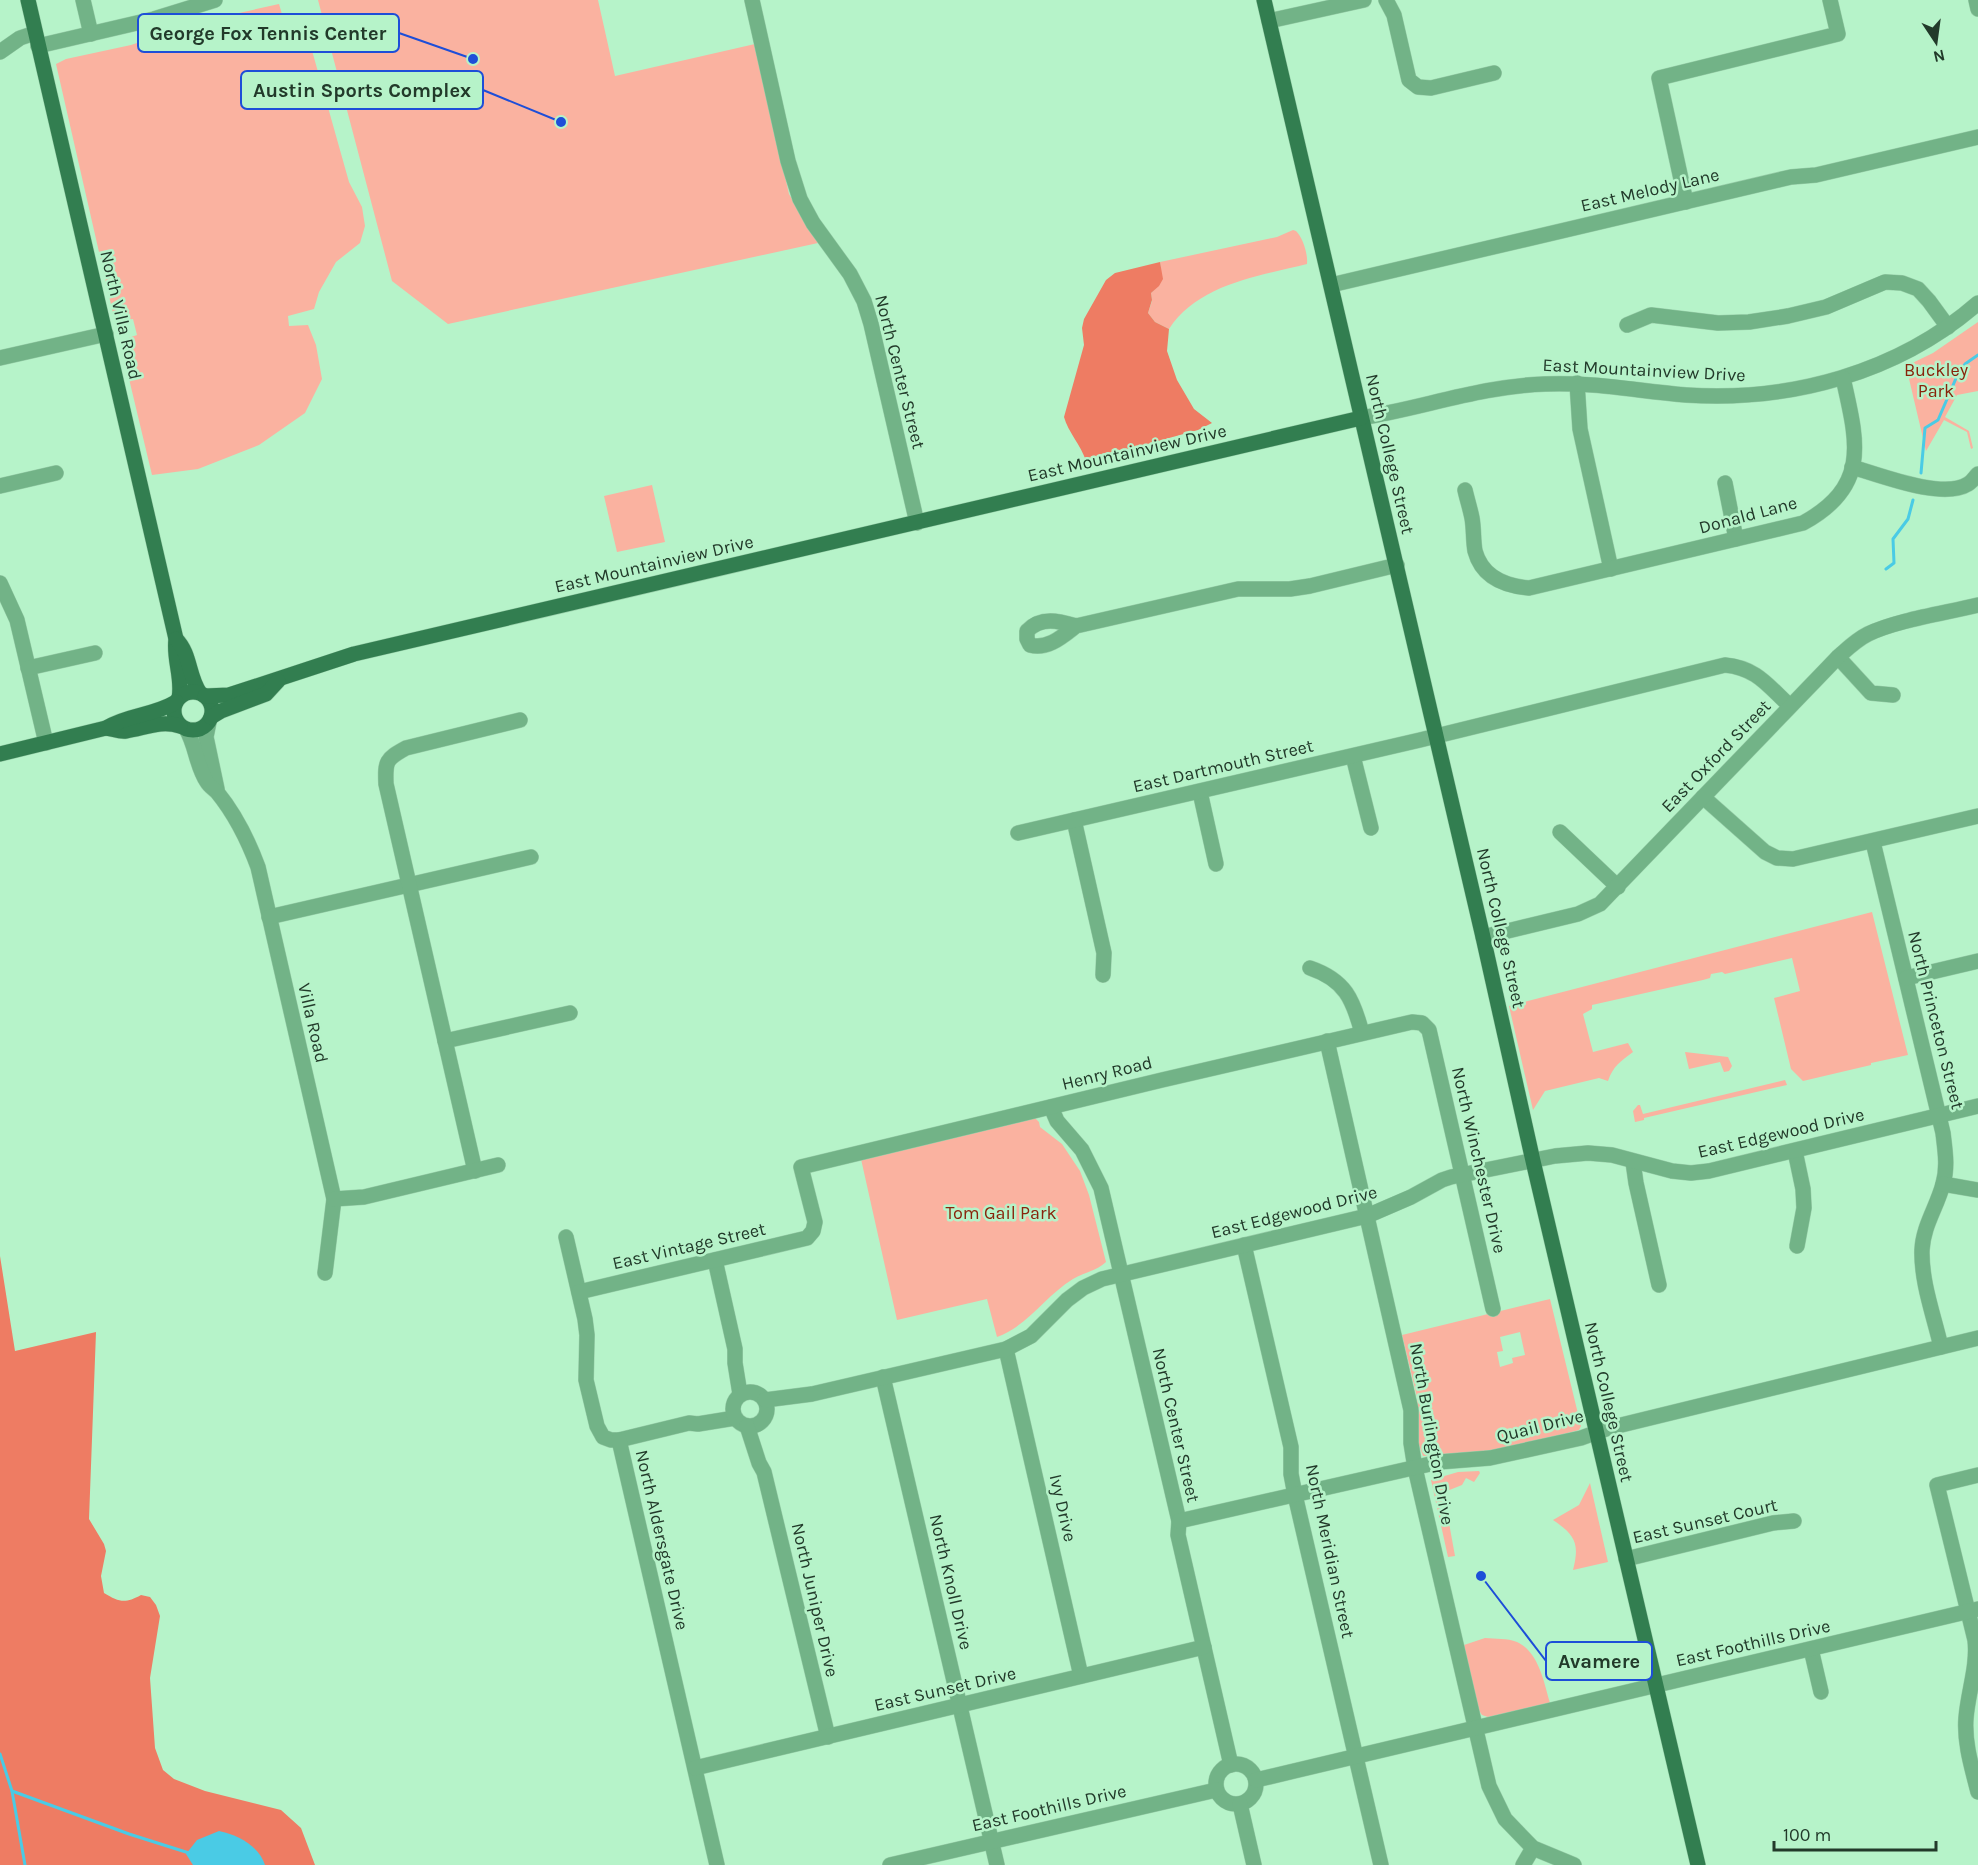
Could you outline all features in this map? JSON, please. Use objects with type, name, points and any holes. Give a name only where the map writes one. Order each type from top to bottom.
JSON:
[{"type":"main road","name":"North Villa Road","points":[[28,0],[176,639],[174,650],[181,682],[177,700]]},
{"type":"main road","name":"North College Street","points":[[1264,0],[1698,1865]]},
{"type":"main road","name":"East Mountainview Drive","points":[[202,695],[229,695],[263,683],[278,681],[354,654],[1361,418]]},
{"type":"main road","name":"North Villa Road","points":[[176,639],[184,648],[191,678],[202,695]]},
{"type":"main road","name":"East Mountainview Drive","points":[[210,720],[221,711],[266,694],[278,681]]},
{"type":"main road","points":[[0,754],[106,728],[120,720],[154,712],[189,693],[202,695],[211,705],[210,720],[198,729],[183,728],[170,723],[157,723],[123,731],[106,728]]},
{"type":"main road","points":[[177,700],[174,715],[183,728]]},
{"type":"street","points":[[83,0],[92,34]]},
{"type":"street","points":[[0,52],[20,38],[37,40],[92,34],[154,19],[179,5],[215,0]]},
{"type":"street","name":"North Center Street","points":[[752,0],[788,161],[800,198],[813,223],[850,274],[864,301],[917,523]]},
{"type":"street","points":[[1269,21],[1364,0]]},
{"type":"street","points":[[1386,0],[1394,15],[1409,80],[1418,87],[1431,88],[1494,73]]},
{"type":"street","points":[[1686,202],[1659,78],[1838,34],[1830,0]]},
{"type":"street","points":[[1976,0],[1978,8]]},
{"type":"street","name":"East Melody Lane","points":[[1331,285],[1791,177],[1816,175],[1978,137]]},
{"type":"street","points":[[1627,325],[1651,315],[1718,323],[1749,322],[1788,316],[1826,307],[1885,282],[1918,289],[1948,327]]},
{"type":"street","name":"East Mountainview Drive","points":[[1361,418],[1507,388],[1542,384],[1612,385],[1726,397],[1762,395],[1801,389],[1843,378],[1909,350],[1948,327],[1978,303]]},
{"type":"street","points":[[0,358],[106,334]]},
{"type":"street","name":"Donald Lane","points":[[1465,490],[1472,519],[1475,551],[1483,568],[1494,579],[1511,586],[1529,588],[1803,523],[1818,515],[1843,491],[1852,468],[1856,450],[1843,378]]},
{"type":"street","points":[[1577,383],[1580,429],[1611,569]]},
{"type":"street","points":[[1852,468],[1926,488],[1950,489],[1968,485],[1978,474]]},
{"type":"street","points":[[0,486],[56,473]]},
{"type":"street","points":[[1725,483],[1736,539]]},
{"type":"street","points":[[1076,626],[1238,590],[1290,589],[1397,565]]},
{"type":"street","points":[[0,583],[17,620],[46,743]]},
{"type":"street","name":"East Oxford Street","points":[[1483,937],[1578,914],[1600,904],[1838,657],[1868,634],[1888,626],[1978,605]]},
{"type":"street","points":[[28,668],[95,653]]},
{"type":"street","points":[[1838,657],[1871,693],[1893,695]]},
{"type":"street","name":"East Dartmouth Street","points":[[1018,833],[1353,756],[1725,665],[1739,666],[1754,672],[1790,706]]},
{"type":"street","name":"Villa Road","points":[[210,720],[206,737],[217,792]]},
{"type":"street","points":[[475,1171],[386,784],[385,765],[390,757],[406,748],[520,720]]},
{"type":"street","name":"Villa Road","points":[[183,728],[191,736],[207,782],[217,792],[250,844],[258,867],[334,1199],[325,1273]]},
{"type":"street","points":[[1353,756],[1371,828]]},
{"type":"street","points":[[1200,792],[1216,864]]},
{"type":"street","points":[[1703,797],[1753,843],[1777,858],[1808,857],[1978,816]]},
{"type":"street","points":[[1074,820],[1104,953],[1103,975]]},
{"type":"street","points":[[1560,832],[1618,886]]},
{"type":"street","name":"North Princeton Street","points":[[1873,842],[1940,1115],[1946,1152],[1943,1184],[1926,1227],[1922,1250],[1923,1271],[1941,1347]]},
{"type":"street","points":[[269,917],[531,857]]},
{"type":"street","points":[[1906,978],[1978,961]]},
{"type":"street","points":[[1310,968],[1333,978],[1344,988],[1354,1004],[1362,1033]]},
{"type":"street","points":[[445,1041],[570,1013]]},
{"type":"street","name":"Henry Road","points":[[807,1238],[813,1232],[815,1222],[801,1167],[1326,1041],[1412,1022],[1422,1023]]},
{"type":"street","name":"North Winchester Drive","points":[[1422,1023],[1429,1030],[1493,1309]]},
{"type":"street","name":"North Burlington Drive","points":[[1326,1041],[1411,1410],[1411,1443],[1415,1468],[1489,1786],[1505,1819],[1533,1848],[1574,1865]]},
{"type":"street","name":"East Edgewood Drive","points":[[619,1440],[689,1423],[696,1417],[750,1409],[1006,1349],[1031,1336],[1067,1300],[1083,1288],[1120,1273],[1367,1216],[1404,1201],[1442,1180],[1462,1174],[1588,1153],[1612,1155],[1672,1171],[1691,1173],[1709,1171],[1978,1106]]},
{"type":"street","name":"North Center Street","points":[[1051,1107],[1057,1121],[1082,1150],[1101,1188],[1179,1521],[1178,1535],[1231,1765]]},
{"type":"street","points":[[1795,1151],[1803,1189],[1804,1208],[1797,1246]]},
{"type":"street","points":[[1634,1162],[1636,1182],[1659,1285]]},
{"type":"street","points":[[334,1199],[364,1197],[498,1166]]},
{"type":"street","points":[[1943,1184],[1978,1190]]},
{"type":"street","name":"North Aldersgate Drive","points":[[566,1237],[587,1335],[586,1380],[597,1426],[603,1437],[619,1440],[717,1865]]},
{"type":"street","name":"East Vintage Street","points":[[579,1292],[807,1238]]},
{"type":"street","name":"North Meridian Street","points":[[1244,1245],[1291,1447],[1291,1474],[1295,1495],[1381,1865]]},
{"type":"street","name":"North Juniper Drive","points":[[715,1260],[735,1349],[743,1361],[750,1409],[766,1461],[764,1472],[828,1737]]},
{"type":"street","name":"Quail Drive","points":[[1179,1521],[1439,1462],[1490,1458],[1581,1438],[1978,1338]]},
{"type":"street","name":"Ivy Drive","points":[[1006,1349],[1082,1676]]},
{"type":"street","name":"North Knoll Drive","points":[[883,1377],[997,1865]]},
{"type":"street","points":[[1978,1475],[1937,1485],[1973,1610],[1976,1650],[1966,1717],[1973,1748],[1978,1792]]},
{"type":"street","name":"East Sunset Court","points":[[1626,1559],[1773,1523],[1794,1521]]},
{"type":"street","name":"East Foothills Drive","points":[[1256,1780],[1973,1610]]},
{"type":"street","name":"East Sunset Drive","points":[[695,1768],[1204,1647]]},
{"type":"street","points":[[1811,1649],[1821,1692]]},
{"type":"street","points":[[1237,1764],[1249,1769],[1256,1780],[1255,1792],[1251,1798],[1240,1804],[1223,1800],[1216,1790],[1217,1777],[1225,1767],[1231,1765],[1237,1764]]},
{"type":"street","name":"East Foothills Drive","points":[[890,1865],[1216,1790]]},
{"type":"street","points":[[1240,1804],[1254,1865]]},
{"type":"street","points":[[1523,1865],[1533,1848]]},
{"type":"green space","points":[[318,0],[598,0],[615,76],[755,44],[789,194],[818,243],[448,324],[392,281]]},
{"type":"green space","points":[[279,4],[284,21],[300,30],[311,47],[349,182],[362,207],[365,226],[360,243],[336,262],[319,292],[314,309],[288,316],[289,326],[308,325],[316,345],[322,379],[305,413],[259,445],[198,469],[152,475],[120,341],[137,335],[133,319],[115,322],[56,64],[66,59],[131,45],[203,21]]},
{"type":"green space","points":[[1293,230],[1299,234],[1303,242],[1307,264],[1250,278],[1213,292],[1181,314],[1169,329],[1155,322],[1148,313],[1152,301],[1151,293],[1160,279],[1160,262],[1277,237]]},
{"type":"green space","name":"Buckley Park","points":[[1978,322],[1978,391],[1957,395],[1945,417],[1969,431],[1973,448],[1971,449],[1967,432],[1944,420],[1926,451],[1906,366],[1933,353]]},
{"type":"green space","points":[[652,485],[665,542],[617,552],[604,496]]},
{"type":"green space","points":[[1872,912],[1908,1055],[1803,1081],[1791,1069],[1774,998],[1800,991],[1792,958],[1725,974],[1722,972],[1711,974],[1710,978],[1703,980],[1592,1005],[1592,1009],[1583,1014],[1593,1052],[1628,1043],[1633,1052],[1621,1061],[1608,1081],[1599,1078],[1545,1091],[1533,1110],[1509,1006]]},
{"type":"green space","points":[[1685,1052],[1728,1057],[1732,1066],[1729,1071],[1724,1072],[1720,1062],[1689,1069]]},
{"type":"green space","points":[[1785,1080],[1787,1085],[1635,1122],[1633,1111],[1638,1105],[1643,1114]]},
{"type":"green space","name":"Tom Gail Park","points":[[1033,1116],[1039,1122],[1040,1127],[1062,1144],[1080,1171],[1089,1195],[1106,1262],[1073,1279],[1018,1326],[997,1337],[987,1299],[897,1320],[861,1159]]},
{"type":"green space","points":[[1550,1299],[1581,1426],[1579,1430],[1491,1453],[1423,1456],[1419,1445],[1417,1397],[1402,1335]],"holes":[[[1520,1332],[1525,1355],[1512,1358],[1513,1363],[1500,1367],[1497,1352],[1503,1351],[1500,1337]]]},
{"type":"green space","points":[[1479,1471],[1474,1482],[1466,1478],[1462,1485],[1447,1491],[1444,1504],[1455,1556],[1448,1557],[1431,1480],[1458,1472]]},
{"type":"green space","points":[[1590,1483],[1608,1562],[1573,1570],[1576,1553],[1574,1540],[1553,1520],[1579,1505]]},
{"type":"green space","points":[[1485,1638],[1517,1642],[1531,1653],[1540,1669],[1550,1703],[1488,1717],[1482,1715],[1478,1709],[1464,1645]]},
{"type":"shaded area","points":[[1160,262],[1163,279],[1151,293],[1152,300],[1148,313],[1155,322],[1169,329],[1167,351],[1177,380],[1194,409],[1212,423],[1198,430],[1086,461],[1064,417],[1084,345],[1082,328],[1084,319],[1106,280],[1115,273]]},
{"type":"shaded area","points":[[0,1256],[15,1351],[96,1332],[89,1519],[106,1551],[101,1576],[104,1593],[122,1601],[141,1595],[150,1597],[160,1616],[150,1678],[155,1748],[163,1770],[174,1779],[205,1791],[281,1810],[301,1828],[315,1865],[0,1865]]},
{"type":"water","points":[[219,1831],[247,1842],[258,1852],[265,1865],[193,1865],[186,1854],[197,1840]]},
{"type":"waterway","points":[[1921,473],[1925,428],[1938,420],[1957,376],[1965,364],[1978,355]]},
{"type":"waterway","points":[[1886,569],[1894,563],[1893,539],[1908,519],[1913,500]]},
{"type":"waterway","points":[[0,1754],[12,1791],[25,1865]]},
{"type":"waterway","points":[[12,1791],[129,1834],[189,1853]]},
{"type":"place","name":"George Fox Tennis Center","points":[[473,59]]},
{"type":"place","name":"Austin Sports Complex","points":[[561,122]]},
{"type":"place","name":"Avamere","points":[[1481,1576]]}]
